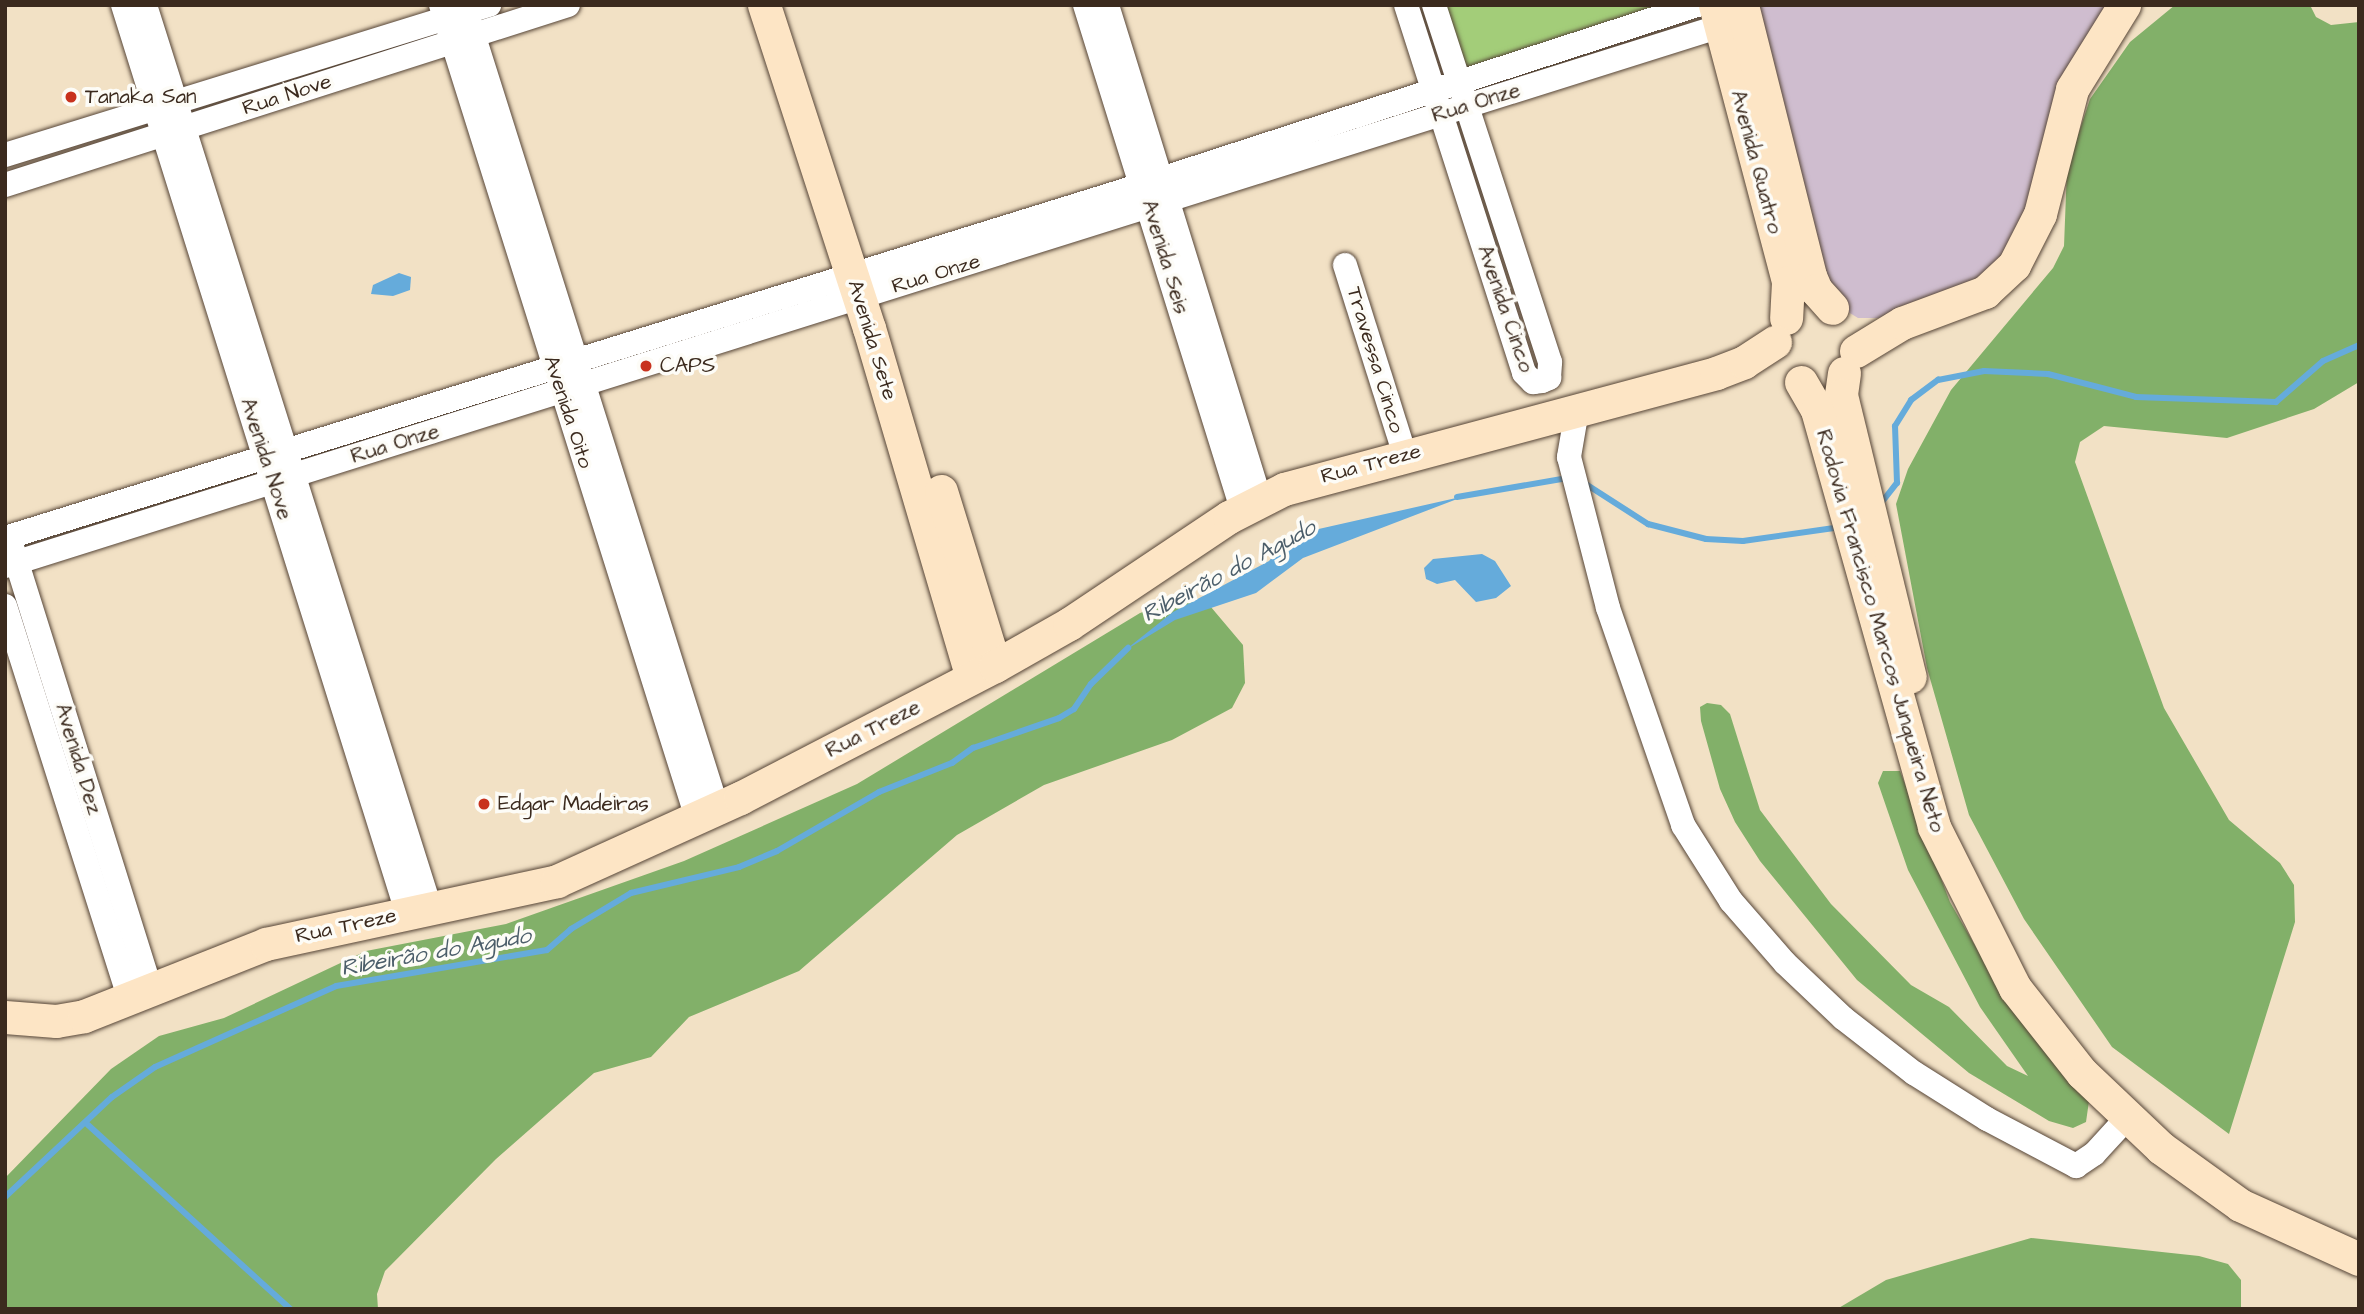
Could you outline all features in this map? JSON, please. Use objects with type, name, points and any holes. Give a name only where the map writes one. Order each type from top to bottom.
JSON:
[{"type":"street","name":"Avenida Nove","points":[[123,5],[174,131],[419,910]]},
{"type":"street","name":"Avenida Nove","points":[[145,5],[165,105]]},
{"type":"street","name":"Rua Nove","points":[[5,155],[462,18],[568,5]]},
{"type":"street","name":"Avenida Sete","points":[[764,5],[865,283]]},
{"type":"street","name":"Avenida Sete","points":[[788,5],[865,283],[984,672]]},
{"type":"street","name":"Avenida Cinco","points":[[1406,5],[1524,373],[1533,382],[1542,381],[1549,378],[1550,362],[1434,5]]},
{"type":"street","points":[[1913,317],[1805,306],[1781,330],[1795,378],[1826,383],[1850,362],[1913,317],[1986,292],[2014,265],[2040,214],[2072,89],[2124,5]]},
{"type":"street","name":"Avenida Seis","points":[[1095,6],[1251,505]]},
{"type":"street","name":"Rua Onze","points":[[1155,192],[1433,91],[1724,12]]},
{"type":"street","name":"Rua Onze","points":[[11,564],[573,388],[865,283],[1155,192],[1466,107],[1724,12]]},
{"type":"street","name":"Avenida Quatro","points":[[1724,12],[1766,151],[1788,282],[1781,330]]},
{"type":"street","name":"Rua Nove","points":[[5,186],[174,131],[462,18]]},
{"type":"street","name":"Avenida Oito","points":[[462,18],[564,363],[707,813]]},
{"type":"street","name":"Avenida Quatro","points":[[1766,151],[1810,276],[1838,311]]},
{"type":"street","name":"Travessa Cinco","points":[[1345,265],[1405,454]]},
{"type":"street","name":"Rua Onze","points":[[6,534],[564,363],[865,283]]},
{"type":"street","points":[[1838,311],[1855,336],[1850,362]]},
{"type":"street","name":"Rua Treze","points":[[5,1017],[70,1019],[140,995],[266,944],[556,881],[707,813],[984,672],[1069,624],[1251,505],[1302,483],[1716,373],[1744,362],[1781,330]]},
{"type":"street","name":"Rodovia Francisco Marcos Junqueira Neto","points":[[1838,437],[1841,394],[1850,362]]},
{"type":"street","name":"Rua Treze","points":[[1716,373],[1795,378]]},
{"type":"street","name":"Rodovia Francisco Marcos Junqueira Neto","points":[[1795,378],[1814,400],[1838,437],[1959,882],[2015,988],[2082,1073],[2127,1118],[2240,1205],[2359,1259]]},
{"type":"street","points":[[1577,410],[1569,457],[1608,608],[1683,825],[1731,901],[1785,963],[1843,1018],[1914,1073],[2074,1166],[2085,1163],[2127,1118]]},
{"type":"street","name":"Avenida Dez","points":[[6,534],[11,564],[140,995]]},
{"type":"street","name":"Avenida Dez","points":[[5,607],[140,995]]},
{"type":"shaded area","points":[[1746,5],[2117,5],[2001,276],[1883,318],[1858,318],[1835,304]]},
{"type":"green space","points":[[1434,5],[1697,5],[1459,83]]},
{"type":"green space","points":[[2175,5],[2310,5],[2316,17],[2331,25],[2359,22],[2359,382],[2314,409],[2227,438],[2104,426],[2080,442],[2075,462],[2164,708],[2229,820],[2280,863],[2294,885],[2295,922],[2229,1134],[2112,1047],[2024,919],[1969,815],[1927,668],[1896,504],[1908,469],[1951,390],[2053,268],[2064,246],[2067,168],[2090,99],[2130,42]]},
{"type":"green space","points":[[1205,600],[1243,645],[1245,683],[1232,708],[1172,740],[1044,785],[957,835],[799,971],[689,1017],[651,1057],[594,1073],[496,1159],[385,1271],[377,1294],[378,1309],[5,1309],[5,1178],[111,1069],[159,1036],[224,1018],[366,951],[506,924],[684,861],[857,784],[1140,613],[1173,602]]},
{"type":"green space","points":[[1707,703],[1721,705],[1730,714],[1760,810],[1831,904],[1911,985],[1949,1007],[2007,1066],[2028,1076],[1980,1007],[1908,870],[1878,783],[1883,771],[1900,771],[1950,902],[1996,982],[2089,1101],[2086,1122],[2073,1128],[2049,1121],[1969,1073],[1857,980],[1760,861],[1735,822],[1720,789],[1701,721],[1700,707]]},
{"type":"green space","points":[[2031,1238],[2199,1256],[2228,1264],[2241,1280],[2241,1309],[1837,1309],[1886,1280]]},
{"type":"water","points":[[399,273],[411,277],[410,290],[393,296],[371,294],[373,285]]},
{"type":"water","points":[[1465,496],[1303,558],[1256,593],[1175,620],[1124,651],[1173,612],[1269,561],[1292,535]]},
{"type":"water","points":[[1482,554],[1495,561],[1511,586],[1496,598],[1476,602],[1455,580],[1437,584],[1426,579],[1424,568],[1433,559]]},
{"type":"waterway","name":"Ribeirão do Agudo","points":[[1878,507],[1897,483],[1895,426],[1911,400],[1938,380],[1984,371],[2048,374],[2136,397],[2276,402],[2323,361],[2359,345]]},
{"type":"waterway","name":"Ribeirão do Agudo","points":[[1457,497],[1567,478]]},
{"type":"waterway","name":"Ribeirão do Agudo","points":[[1581,481],[1648,524],[1706,539],[1743,541],[1841,527]]},
{"type":"waterway","name":"Ribeirão do Agudo","points":[[5,1197],[112,1097],[155,1067],[336,986],[547,950],[571,929],[631,893],[739,867],[777,851],[879,792],[952,763],[973,748],[1059,718],[1074,709],[1091,684],[1128,648]]},
{"type":"waterway","points":[[87,1124],[290,1309]]},
{"type":"place","name":"Tanaka San","points":[[71,97]]},
{"type":"place","name":"CAPS","points":[[646,366]]},
{"type":"place","name":"Edgar Madeiras","points":[[484,804]]}]
